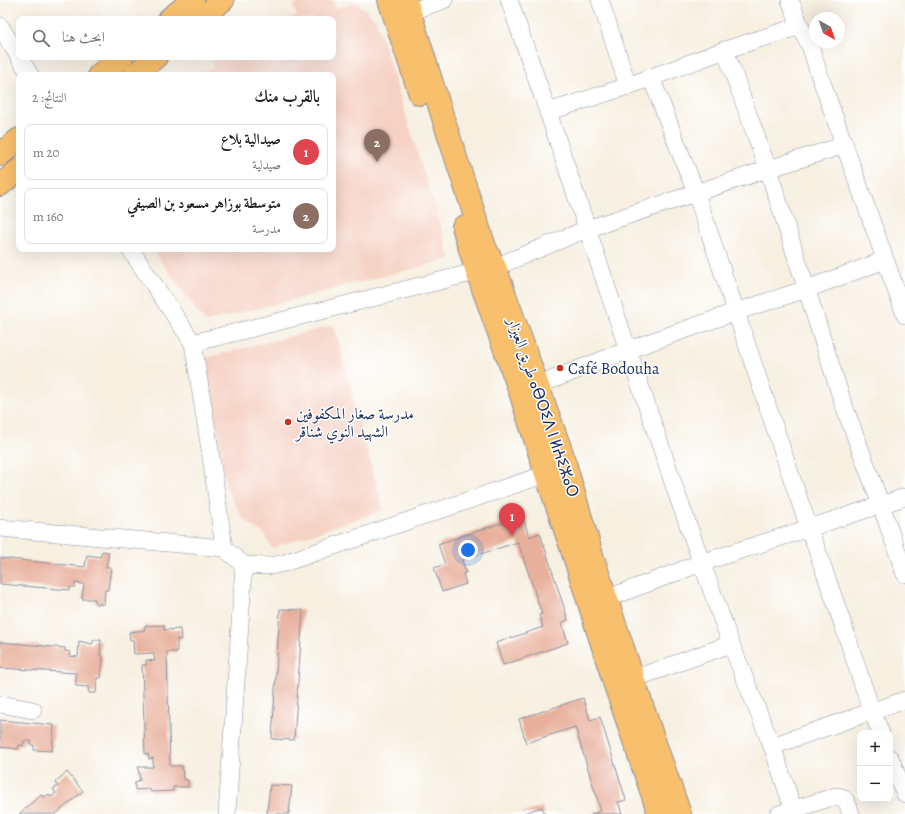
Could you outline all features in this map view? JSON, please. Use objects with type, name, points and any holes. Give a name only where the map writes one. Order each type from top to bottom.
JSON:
[{"type":"main road","points":[[173,16],[193,0]]},
{"type":"main road","points":[[205,16],[224,0]]},
{"type":"main road","name":"طريق العيزار ⴰⴱⵔⵉⴷ ⵏ ⵍⵄⵉⵣⴰⵔ","points":[[388,0],[529,389],[562,453],[592,555],[599,602],[615,685],[640,729],[680,814]]},
{"type":"main road","name":"طريق العيزار ⴰⴱⵔⵉⴷ ⵏ ⵍⵄⵉⵣⴰⵔ","points":[[408,6],[485,247],[486,270]]},
{"type":"main road","points":[[103,72],[118,60]]},
{"type":"main road","points":[[138,72],[152,60]]},
{"type":"main road","points":[[0,154],[16,141]]},
{"type":"main road","points":[[0,185],[16,172]]},
{"type":"main road","name":"طريق العيزار ⴰⴱⵔⵉⴷ ⵏ ⵍⵄⵉⵣⴰⵔ","points":[[529,389],[546,474],[573,553],[599,602],[633,679],[640,729],[659,814]]},
{"type":"street","points":[[408,6],[444,0]]},
{"type":"street","points":[[509,0],[701,563],[731,644],[772,746],[789,813],[836,796],[841,796],[848,803],[851,814]]},
{"type":"street","points":[[600,0],[628,86]]},
{"type":"street","points":[[790,0],[800,26],[811,48],[905,315]]},
{"type":"street","points":[[0,26],[16,52]]},
{"type":"street","points":[[548,112],[628,86],[725,50],[800,26]]},
{"type":"street","points":[[725,50],[768,169],[843,403],[905,574]]},
{"type":"street","points":[[21,60],[28,72]]},
{"type":"street","points":[[650,77],[696,193],[735,312],[879,730]]},
{"type":"street","points":[[193,343],[486,270],[587,229],[845,145]]},
{"type":"street","points":[[132,252],[193,343],[224,548]]},
{"type":"street","points":[[529,389],[628,350],[735,312],[806,289],[885,260]]},
{"type":"street","points":[[0,528],[224,548],[244,565],[271,566],[284,563],[546,474]]},
{"type":"street","points":[[599,602],[701,563],[905,497]]},
{"type":"street","points":[[227,814],[244,565]]},
{"type":"street","points":[[633,679],[731,644]]},
{"type":"street","points":[[772,746],[905,700]]},
{"type":"street","points":[[0,704],[33,710]]},
{"type":"street","points":[[893,765],[905,794]]},
{"type":"shaded area","points":[[306,0],[332,0],[336,8],[358,3],[376,20],[451,259],[205,322],[154,252],[336,252],[336,72],[200,72],[212,69],[213,60],[336,60],[336,16],[297,16],[293,5]]},
{"type":"shaded area","name":"مدرسة صغار المكفوفين الشهيد النوي شناقر","points":[[334,325],[383,510],[272,548],[264,534],[243,519],[226,487],[205,358]]},
{"type":"building","points":[[523,516],[529,537],[540,533],[568,620],[562,623],[568,643],[503,665],[496,643],[543,627],[539,615],[542,614],[518,542],[462,560],[466,573],[463,573],[466,584],[442,592],[434,568],[445,564],[438,544]]},
{"type":"building","points":[[102,551],[109,552],[106,567],[111,567],[108,590],[105,590],[104,604],[96,604],[95,599],[82,599],[84,584],[75,583],[75,587],[70,587],[70,590],[0,584],[0,558],[85,567],[87,555],[100,557]]},
{"type":"building","points":[[280,609],[303,610],[294,740],[272,739]]},
{"type":"building","points":[[164,625],[164,630],[180,629],[181,640],[177,639],[177,652],[167,652],[170,766],[182,766],[183,779],[188,780],[188,787],[173,787],[173,791],[151,792],[150,789],[135,790],[135,782],[140,780],[138,767],[153,767],[153,758],[149,759],[148,754],[145,754],[142,665],[146,665],[146,660],[155,661],[153,653],[134,654],[133,640],[130,640],[129,632],[145,630],[144,626]]},
{"type":"building","points":[[94,640],[101,640],[100,655],[103,656],[101,678],[97,678],[96,693],[89,693],[88,687],[76,686],[76,673],[0,668],[0,642],[65,648],[65,651],[70,652],[69,656],[78,657],[79,641],[92,644]]},
{"type":"building","points":[[583,698],[590,720],[600,717],[626,800],[618,802],[622,814],[591,814],[601,811],[575,727],[526,743],[519,719]]},
{"type":"building","points":[[0,720],[54,725],[52,751],[34,750],[34,745],[31,745],[31,741],[24,741],[23,746],[19,745],[18,749],[0,747]]},
{"type":"building","points":[[67,772],[83,791],[56,814],[19,814],[41,795],[45,797],[49,794],[51,797],[56,793],[53,789],[58,786],[55,782]]},
{"type":"building","points":[[270,785],[292,786],[289,814],[267,814]]},
{"type":"building","points":[[542,807],[545,814],[521,814]]},
{"type":"place","name":"متوسطة بوزاهر مسعود بن الصيفي","points":[[377,162]]},
{"type":"place","name":"Café Bodouha","points":[[560,368]]},
{"type":"place","name":"مدرسة صغار المكفوفين الشهيد النوي شناقر","points":[[288,422]]},
{"type":"place","name":"صيدالية بلاع","points":[[512,536]]}]
